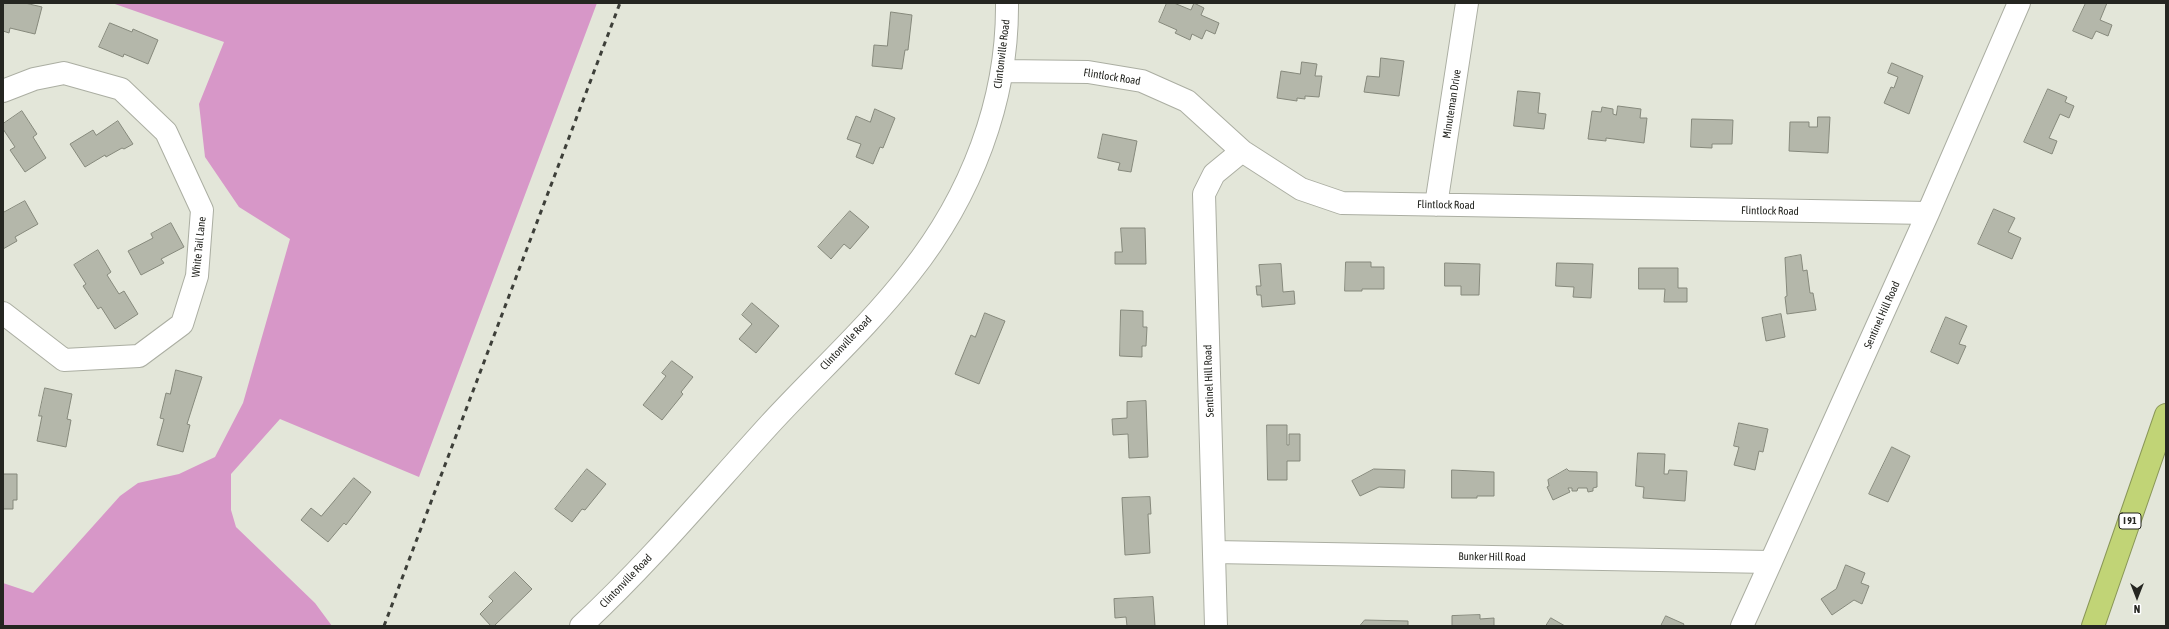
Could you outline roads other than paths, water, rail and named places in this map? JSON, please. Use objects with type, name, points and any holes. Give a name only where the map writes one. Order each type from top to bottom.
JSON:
[{"type":"highway","name":"I 91","points":[[2093,626],[2166,415]]},
{"type":"street","name":"Clintonville Road","points":[[581,626],[651,556],[770,425],[878,310],[917,265],[957,203],[978,159],[990,123],[1002,71],[1007,3]]},
{"type":"street","name":"Minuteman Drive","points":[[1436,205],[1467,3]]},
{"type":"street","name":"Sentinel Hill Road","points":[[1742,626],[1928,213],[2019,3]]},
{"type":"street","name":"Flintlock Road","points":[[1002,71],[1088,72],[1142,81],[1187,101],[1242,151],[1301,189],[1342,203],[1928,213]]},
{"type":"street","name":"White Tail Lane","points":[[3,91],[34,79],[64,72],[121,89],[166,132],[202,210],[197,276],[182,324],[138,356],[64,360],[3,313]]},
{"type":"street","name":"Sentinel Hill Road","points":[[1216,626],[1204,194],[1214,174],[1242,151]]},
{"type":"street","name":"Bunker Hill Road","points":[[1214,552],[1770,562]]},
{"type":"railway","points":[[384,626],[620,3]]}]
